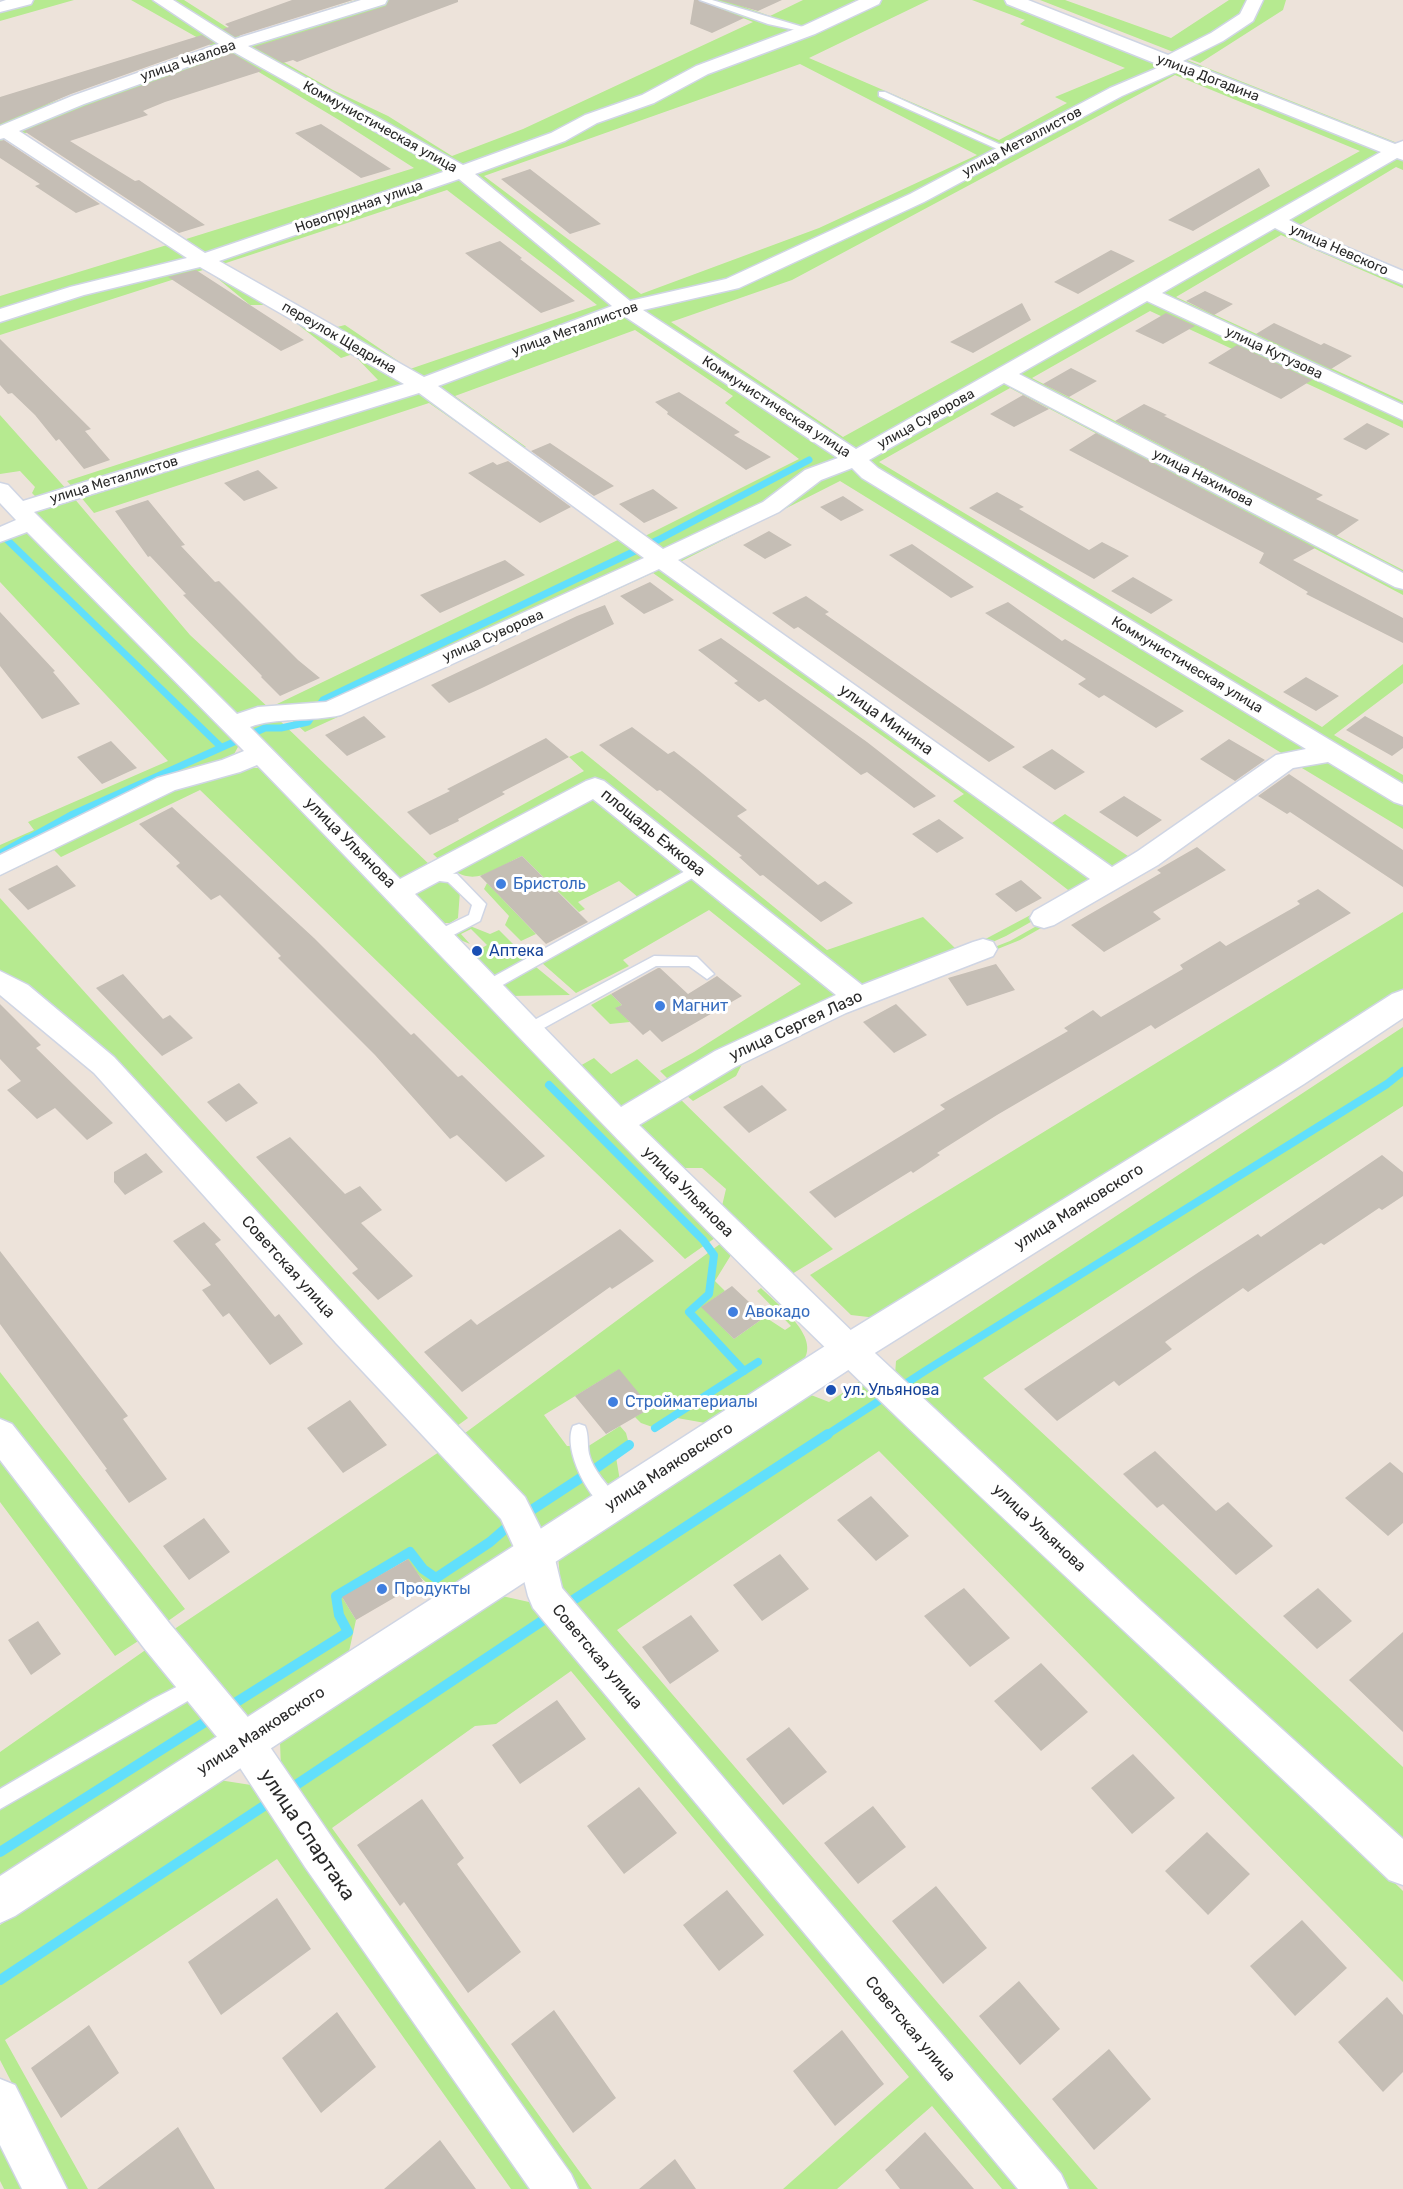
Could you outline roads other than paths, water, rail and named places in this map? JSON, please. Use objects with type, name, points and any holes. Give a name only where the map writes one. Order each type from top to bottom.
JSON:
[{"type":"main road","name":"улица Маяковского","points":[[0,1901],[849,1350],[1292,1075],[1403,1002]]},
{"type":"street","points":[[0,7],[25,0]]},
{"type":"street","name":"Коммунистическая улица","points":[[161,0],[233,45],[462,172],[626,308],[855,459],[870,473],[1403,796]]},
{"type":"street","name":"улица Чкалова","points":[[3,132],[78,100],[233,45],[379,0]]},
{"type":"street","name":"Новопрудная улица","points":[[0,316],[77,291],[202,260],[462,172],[558,137],[591,119],[648,99],[702,70],[808,30],[873,0]]},
{"type":"street","name":"улица Догадина","points":[[1013,0],[1172,64],[1401,151]]},
{"type":"street","name":"улица Металлистов","points":[[0,535],[16,508],[422,385],[626,308],[732,284],[917,198],[1172,64],[1247,17],[1255,0]]},
{"type":"street","name":"переулок Щедрина","points":[[3,132],[202,260],[422,385],[661,559]]},
{"type":"street","name":"улица Суворова","points":[[233,725],[258,715],[309,713],[332,709],[771,507],[813,475],[855,459],[1401,151]]},
{"type":"street","name":"улица Невского","points":[[1276,221],[1315,241],[1403,278]]},
{"type":"street","name":"улица Кутузова","points":[[1146,293],[1403,413]]},
{"type":"street","name":"улица Нахимова","points":[[1004,375],[1403,582]]},
{"type":"street","name":"улица Ульянова","points":[[16,508],[398,892],[618,1123],[849,1350],[1129,1614],[1308,1776],[1403,1866]]},
{"type":"street","name":"улица Минина","points":[[661,559],[1111,880]]},
{"type":"street","points":[[0,866],[166,784],[231,766],[261,753]]},
{"type":"street","points":[[1044,918],[1148,858],[1285,762],[1331,753]]},
{"type":"street","name":"площадь Ежкова","points":[[398,892],[595,787],[858,997]]},
{"type":"street","name":"улица Сергея Лазо","points":[[618,1123],[725,1059],[858,997],[983,949]]},
{"type":"street","name":"Советская улица","points":[[0,981],[18,992],[104,1065],[348,1333],[513,1508],[536,1555],[546,1596],[1046,2189]]},
{"type":"street","name":"улица Спартака","points":[[0,1434],[244,1742],[319,1853],[556,2189]]},
{"type":"street","points":[[0,2100],[45,2189]]},
{"type":"lane","points":[[704,0],[771,22],[808,30]]},
{"type":"lane","points":[[882,94],[1007,150]]},
{"type":"lane","points":[[487,987],[698,869]]},
{"type":"lane","points":[[429,876],[452,878],[479,904],[474,918],[439,936]]},
{"type":"lane","points":[[528,1030],[654,961],[692,961],[707,974]]},
{"type":"lane","points":[[579,1431],[577,1446],[582,1465],[612,1504]]},
{"type":"lane","points":[[0,1800],[198,1685]]},
{"type":"waterway","points":[[24,841],[71,815],[265,728],[281,728],[308,722],[323,700],[658,540],[809,460]]},
{"type":"waterway","points":[[0,533],[221,747]]},
{"type":"waterway","points":[[0,854],[27,839]]},
{"type":"waterway","points":[[825,1436],[925,1371],[1387,1084],[1403,1071]]},
{"type":"waterway","points":[[549,1085],[703,1240],[714,1255],[709,1294],[689,1312],[744,1371]]},
{"type":"waterway","points":[[744,1371],[758,1362]]},
{"type":"waterway","points":[[655,1428],[744,1371]]},
{"type":"waterway","points":[[564,1606],[828,1434]]},
{"type":"waterway","points":[[595,1469],[629,1445]]},
{"type":"waterway","points":[[524,1515],[582,1477]]},
{"type":"waterway","points":[[227,1708],[348,1632],[339,1615],[336,1596],[410,1552],[423,1569],[436,1578],[490,1542],[513,1522]]},
{"type":"waterway","points":[[287,1791],[551,1615]]},
{"type":"waterway","points":[[0,1852],[213,1717]]},
{"type":"waterway","points":[[0,1980],[273,1800]]},
{"type":"place","name":"Бристоль","points":[[501,884]]},
{"type":"place","name":"Аптека","points":[[477,951]]},
{"type":"place","name":"Магнит","points":[[660,1006]]},
{"type":"place","name":"Авокадо","points":[[733,1312]]},
{"type":"place","name":"ул. Ульянова","points":[[831,1390]]},
{"type":"place","name":"Стройматериалы","points":[[613,1402]]},
{"type":"place","name":"Продукты","points":[[382,1589]]}]
